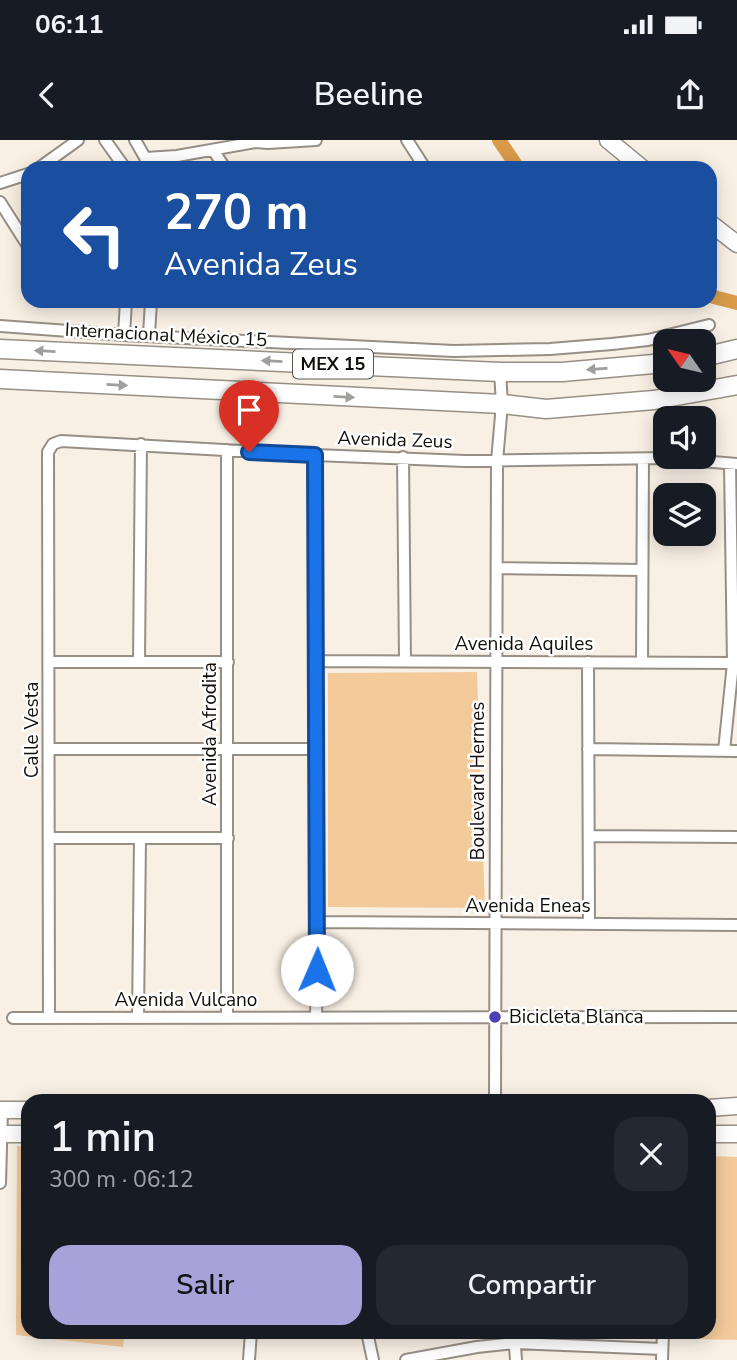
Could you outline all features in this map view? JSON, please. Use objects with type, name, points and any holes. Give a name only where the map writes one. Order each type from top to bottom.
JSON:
[{"type":"main road","name":"Internacional México 15","points":[[0,349],[500,372],[562,372],[653,364]]},
{"type":"main road","points":[[716,353],[737,349]]},
{"type":"main road","name":"MEX 15","points":[[0,379],[502,404],[546,409],[654,400],[737,385]]},
{"type":"street","points":[[49,161],[78,140]]},
{"type":"street","points":[[105,140],[120,161]]},
{"type":"street","points":[[135,140],[148,161]]},
{"type":"street","points":[[159,161],[256,142],[316,140]]},
{"type":"street","points":[[407,140],[420,161]]},
{"type":"street","points":[[608,140],[623,147],[636,161]]},
{"type":"street","points":[[213,150],[220,161]]},
{"type":"street","points":[[0,183],[21,176]]},
{"type":"street","points":[[0,202],[21,235]]},
{"type":"street","points":[[717,228],[737,244]]},
{"type":"street","points":[[124,335],[126,308]]},
{"type":"street","points":[[149,335],[151,308]]},
{"type":"street","points":[[0,326],[124,335],[454,351],[550,349],[648,340],[709,325]]},
{"type":"street","name":"Boulevard Hermes","points":[[495,1094],[497,461],[502,404],[500,372]]},
{"type":"street","name":"Avenida Zeus","points":[[53,444],[61,441],[141,444],[315,455],[497,461],[666,458],[733,464]]},
{"type":"street","name":"Calle Vesta","points":[[49,1018],[48,452],[53,444]]},
{"type":"street","points":[[139,662],[141,444]]},
{"type":"street","name":"Avenida Afrodita","points":[[227,450],[227,1018]]},
{"type":"street","points":[[315,455],[318,922],[316,1017]]},
{"type":"street","points":[[403,457],[405,661]]},
{"type":"street","points":[[642,663],[643,458]]},
{"type":"street","points":[[724,751],[733,663],[733,464]]},
{"type":"street","points":[[497,568],[642,569]]},
{"type":"street","name":"Avenida Aquiles","points":[[316,661],[733,663]]},
{"type":"street","points":[[49,662],[228,662]]},
{"type":"street","points":[[588,662],[589,924]]},
{"type":"street","points":[[49,749],[315,749]]},
{"type":"street","points":[[588,749],[737,751]]},
{"type":"street","points":[[589,836],[737,837]]},
{"type":"street","points":[[50,838],[228,838]]},
{"type":"street","points":[[138,1018],[140,838]]},
{"type":"street","name":"Avenida Eneas","points":[[318,922],[737,925]]},
{"type":"street","name":"Avenida Vulcano","points":[[13,1018],[737,1017]]},
{"type":"street","points":[[716,1108],[737,1106]]},
{"type":"street","points":[[0,1183],[1,1110],[21,1110]]},
{"type":"street","points":[[1,1134],[21,1134]]},
{"type":"street","points":[[716,1134],[737,1134]]},
{"type":"street","points":[[249,1360],[250,1339]]},
{"type":"street","points":[[369,1339],[373,1360]]},
{"type":"street","points":[[407,1360],[507,1339]]},
{"type":"street","points":[[515,1339],[516,1360]]},
{"type":"street","points":[[532,1339],[662,1354]]},
{"type":"shaded area","points":[[477,672],[485,908],[328,907],[328,673]]},
{"type":"shaded area","points":[[17,1146],[21,1146],[21,1336],[16,1335]]},
{"type":"shaded area","points":[[716,1156],[737,1157],[737,1340],[699,1339],[716,1339]]},
{"type":"shaded area","points":[[52,1339],[124,1339],[123,1347]]},
{"type":"waterway","points":[[499,140],[513,161]]},
{"type":"waterway","points":[[717,298],[737,303]]},
{"type":"place","name":"Bicicleta Blanca","points":[[495,1017]]},
{"type":"route","points":[[249,452],[315,455],[317,970]]}]
